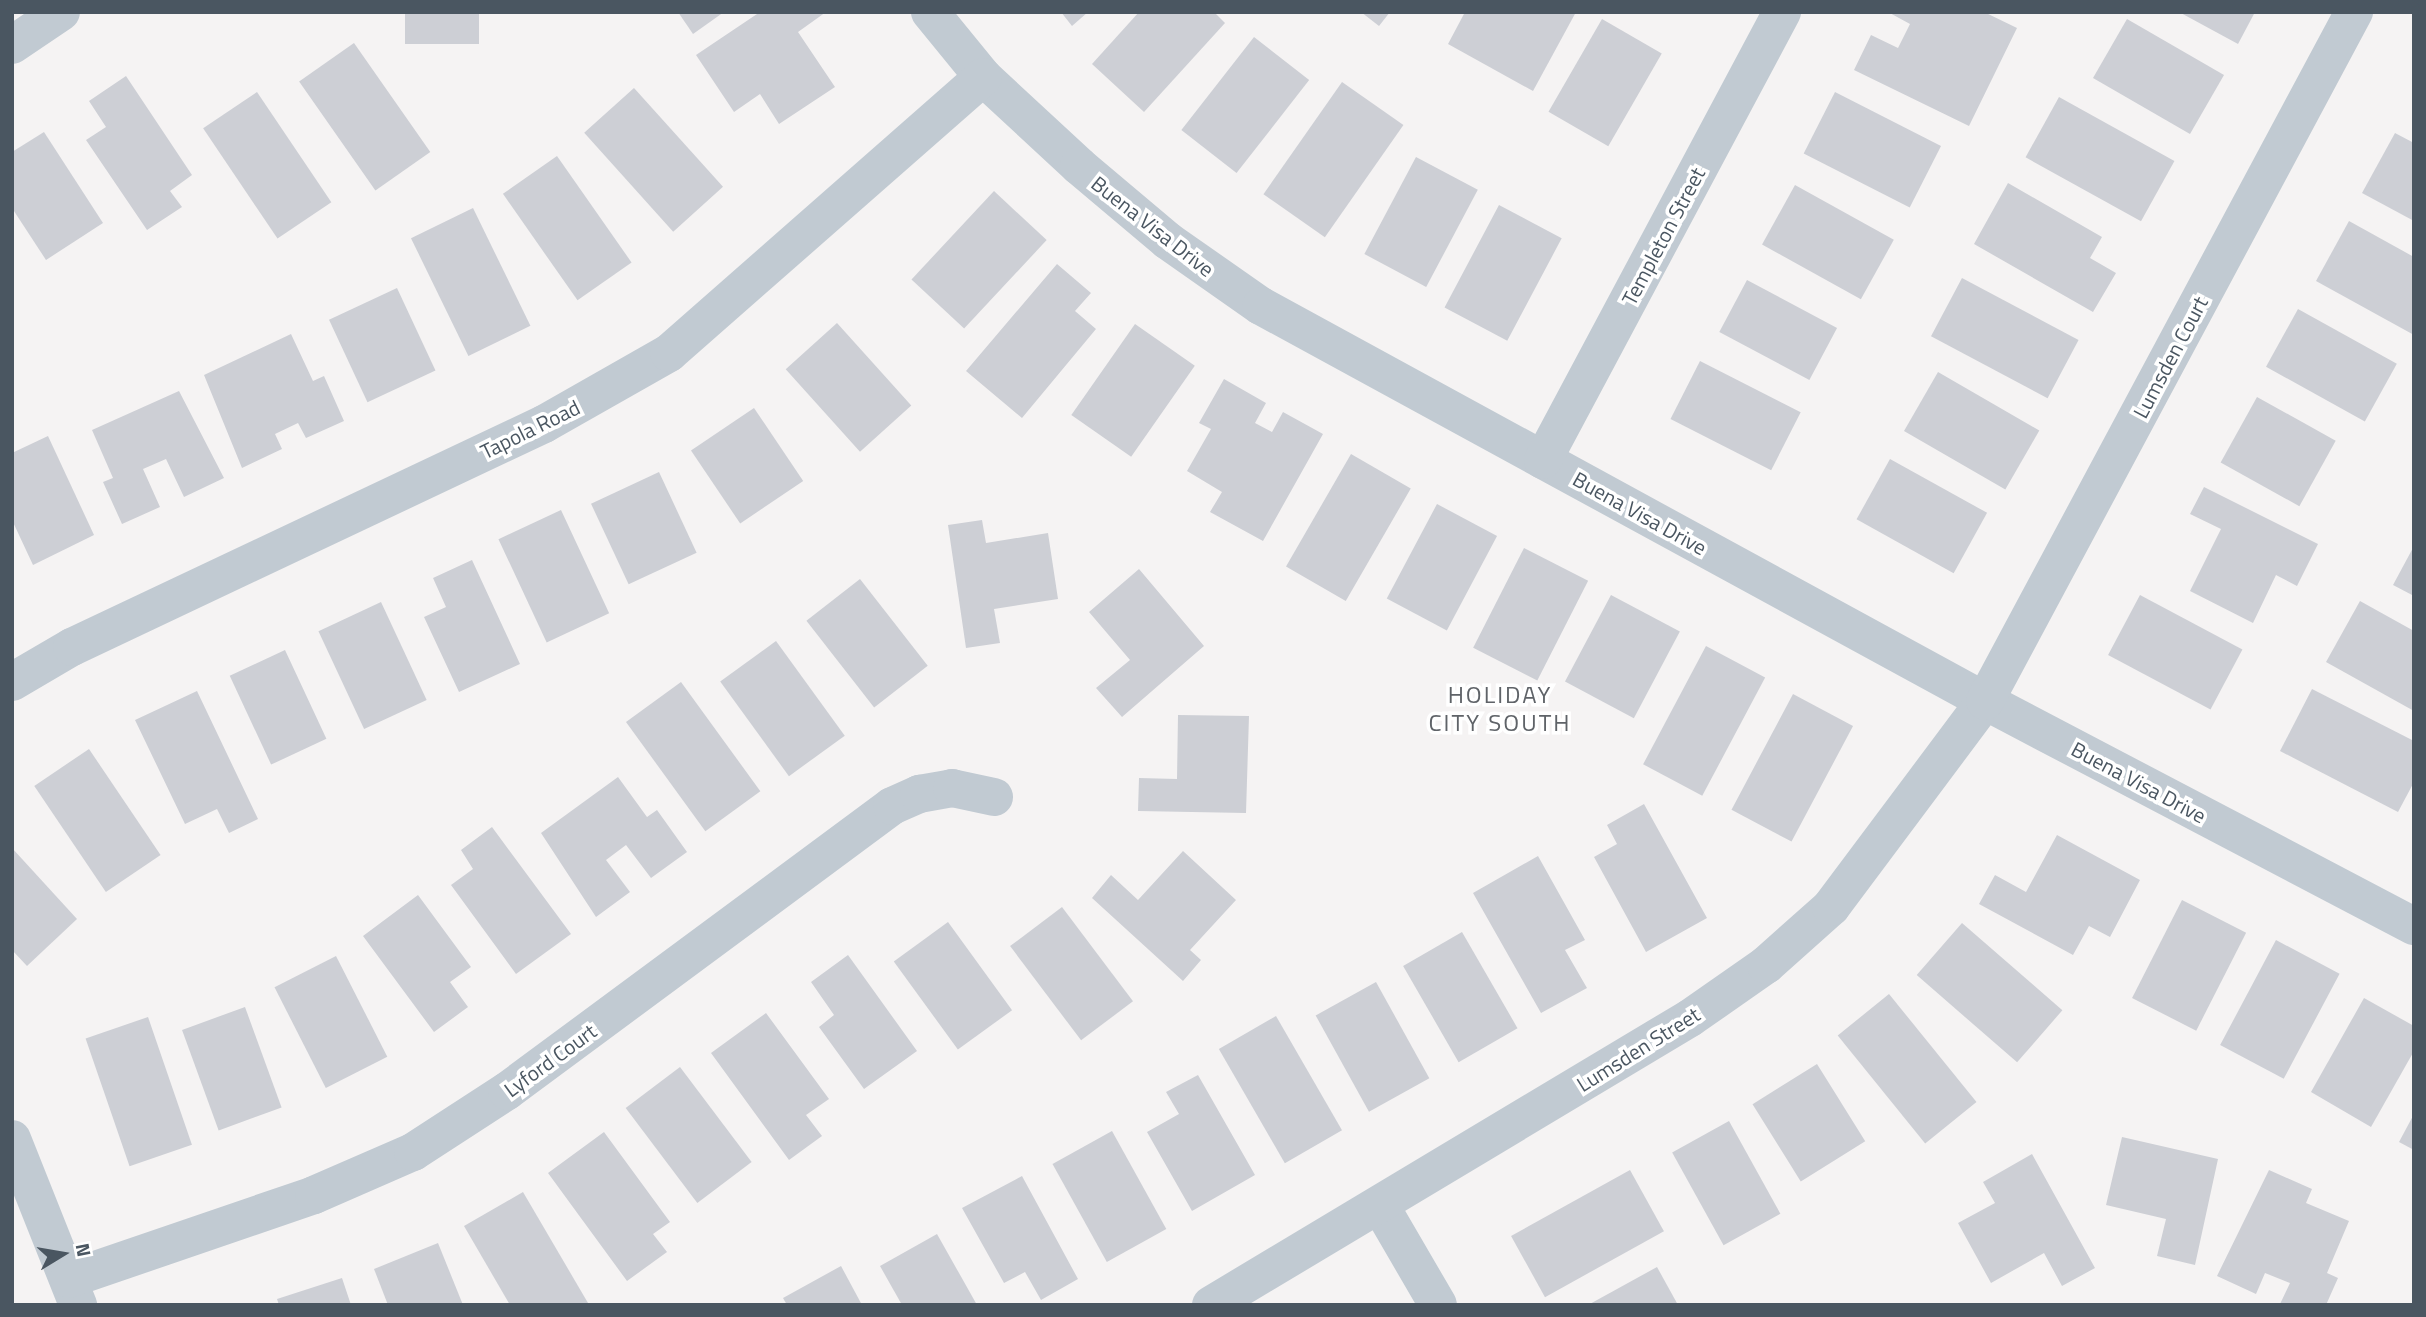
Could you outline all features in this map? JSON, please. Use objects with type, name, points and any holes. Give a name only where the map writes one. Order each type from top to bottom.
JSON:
[{"type":"street","points":[[12,45],[61,12]]},
{"type":"street","name":"Buena Visa Drive","points":[[930,12],[983,77],[1120,201],[1230,286],[1328,346],[1985,701],[2414,926]]},
{"type":"street","name":"Lumsden Court","points":[[1985,701],[2354,12]]},
{"type":"street","name":"Templeton Street","points":[[1543,460],[1773,15]]},
{"type":"street","name":"Tapola Road","points":[[12,682],[72,647],[544,424],[659,359],[983,77]]},
{"type":"street","name":"Lumsden Street","points":[[1211,1305],[1381,1206],[1690,1018],[1766,965],[1831,907],[1985,701]]},
{"type":"street","name":"Lyford Court","points":[[73,1292],[413,1152],[507,1091],[892,806],[919,794],[951,788],[994,797]]},
{"type":"street","points":[[12,1139],[73,1292]]},
{"type":"street","points":[[1381,1206],[1438,1305]]},
{"type":"building","points":[[405,12],[479,12],[479,44],[405,44]]},
{"type":"building","points":[[678,12],[724,12],[693,34]]},
{"type":"building","points":[[760,12],[826,12],[798,32],[835,87],[779,124],[760,94],[734,112],[696,55]]},
{"type":"building","points":[[1061,12],[1088,12],[1072,26]]},
{"type":"building","points":[[1139,12],[1214,12],[1225,23],[1144,112],[1092,64]]},
{"type":"building","points":[[1361,12],[1390,12],[1379,26]]},
{"type":"building","points":[[1465,12],[1576,12],[1533,91],[1448,44]]},
{"type":"building","points":[[1888,12],[1984,12],[2017,28],[1969,126],[1854,70],[1871,35],[1898,48],[1910,24]]},
{"type":"building","points":[[2179,12],[2255,12],[2238,44]]},
{"type":"building","points":[[1602,19],[1662,54],[1608,146],[1548,112]]},
{"type":"building","points":[[2127,19],[2224,75],[2190,134],[2093,78]]},
{"type":"building","points":[[1254,37],[1309,80],[1237,173],[1181,130]]},
{"type":"building","points":[[354,43],[430,152],[375,190],[299,81]]},
{"type":"building","points":[[126,76],[192,175],[170,191],[182,207],[147,230],[86,140],[106,127],[89,101]]},
{"type":"building","points":[[1342,82],[1403,125],[1325,237],[1263,194]]},
{"type":"building","points":[[634,88],[723,187],[673,232],[584,133]]},
{"type":"building","points":[[257,92],[331,202],[277,239],[203,128]]},
{"type":"building","points":[[1835,92],[1941,146],[1910,208],[1804,153]]},
{"type":"building","points":[[2059,97],[2174,161],[2141,221],[2026,157]]},
{"type":"building","points":[[44,132],[103,223],[46,260],[12,208],[12,152]]},
{"type":"building","points":[[2395,133],[2414,143],[2414,221],[2362,193]]},
{"type":"building","points":[[557,156],[632,262],[578,300],[503,194]]},
{"type":"building","points":[[1416,157],[1478,190],[1426,287],[1364,254]]},
{"type":"building","points":[[2008,183],[2102,237],[2090,258],[2116,273],[2093,312],[1974,244]]},
{"type":"building","points":[[1795,185],[1894,240],[1861,299],[1762,244]]},
{"type":"building","points":[[994,191],[1047,240],[964,329],[911,279]]},
{"type":"building","points":[[1499,205],[1562,238],[1507,341],[1445,307]]},
{"type":"building","points":[[473,208],[530,326],[468,356],[411,238]]},
{"type":"building","points":[[2349,221],[2414,257],[2414,335],[2316,281]]},
{"type":"building","points":[[1057,264],[1091,293],[1075,311],[1096,329],[1022,418],[966,371]]},
{"type":"building","points":[[1962,278],[2079,340],[2048,398],[1931,336]]},
{"type":"building","points":[[1747,280],[1837,328],[1809,380],[1719,332]]},
{"type":"building","points":[[397,288],[435,370],[367,402],[329,320]]},
{"type":"building","points":[[2298,309],[2397,364],[2365,422],[2266,367]]},
{"type":"building","points":[[837,323],[911,405],[860,452],[786,369]]},
{"type":"building","points":[[1135,324],[1195,366],[1131,457],[1071,415]]},
{"type":"building","points":[[291,334],[313,381],[324,376],[344,421],[306,438],[298,423],[275,434],[282,449],[242,468],[204,375]]},
{"type":"building","points":[[1700,361],[1801,412],[1771,470],[1670,419]]},
{"type":"building","points":[[1938,372],[2039,430],[2005,489],[1904,431]]},
{"type":"building","points":[[1224,379],[1266,403],[1255,423],[1272,432],[1283,412],[1323,434],[1263,541],[1210,512],[1222,492],[1187,471],[1211,429],[1199,423]]},
{"type":"building","points":[[179,391],[224,478],[184,497],[166,459],[143,469],[160,507],[122,524],[103,482],[113,478],[92,430]]},
{"type":"building","points":[[2257,397],[2336,441],[2299,506],[2221,463]]},
{"type":"building","points":[[754,408],[803,481],[740,523],[691,450]]},
{"type":"building","points":[[48,436],[94,535],[33,565],[12,520],[12,453]]},
{"type":"building","points":[[1351,454],[1411,488],[1346,601],[1286,567]]},
{"type":"building","points":[[1890,459],[1987,513],[1954,573],[1857,519]]},
{"type":"building","points":[[659,472],[697,553],[629,584],[591,504]]},
{"type":"building","points":[[2204,487],[2318,544],[2297,586],[2276,575],[2253,623],[2190,591],[2221,529],[2190,514]]},
{"type":"building","points":[[1437,504],[1497,536],[1447,630],[1387,598]]},
{"type":"building","points":[[561,510],[609,613],[547,642],[498,539]]},
{"type":"building","points":[[982,520],[986,543],[1048,533],[1058,599],[994,609],[1000,643],[966,648],[948,525]]},
{"type":"building","points":[[2414,546],[2414,596],[2393,585]]},
{"type":"building","points":[[1524,548],[1588,581],[1537,680],[1473,648]]},
{"type":"building","points":[[472,560],[520,664],[459,692],[424,617],[446,607],[433,578]]},
{"type":"building","points":[[1139,569],[1204,646],[1122,717],[1096,688],[1130,660],[1089,612]]},
{"type":"building","points":[[860,579],[928,666],[874,708],[806,621]]},
{"type":"building","points":[[1611,595],[1680,632],[1634,718],[1565,682]]},
{"type":"building","points":[[2140,595],[2242,649],[2210,709],[2108,655]]},
{"type":"building","points":[[2360,601],[2414,631],[2414,711],[2326,662]]},
{"type":"building","points":[[381,602],[427,700],[364,729],[318,631]]},
{"type":"building","points":[[776,641],[845,736],[789,776],[720,682]]},
{"type":"building","points":[[1706,646],[1765,677],[1702,796],[1643,764]]},
{"type":"building","points":[[285,650],[326,739],[271,765],[230,676]]},
{"type":"building","points":[[681,682],[760,791],[705,831],[626,722]]},
{"type":"building","points":[[2312,689],[2414,741],[2414,782],[2398,812],[2280,751]]},
{"type":"building","points":[[197,691],[258,819],[229,833],[217,809],[185,824],[135,720]]},
{"type":"building","points":[[1793,694],[1853,726],[1792,842],[1731,810]]},
{"type":"building","points":[[1178,715],[1249,716],[1246,813],[1138,811],[1139,778],[1177,779]]},
{"type":"building","points":[[89,749],[161,855],[106,892],[34,786]]},
{"type":"building","points":[[618,777],[647,817],[657,810],[687,852],[651,878],[626,845],[606,860],[630,892],[596,917],[541,833]]},
{"type":"building","points":[[1644,804],[1707,918],[1646,952],[1594,857],[1617,844],[1607,825]]},
{"type":"building","points":[[492,827],[571,934],[516,974],[451,885],[473,869],[461,850]]},
{"type":"building","points":[[2057,835],[2140,880],[2110,937],[2089,926],[2073,955],[1979,904],[1995,875],[2026,892]]},
{"type":"building","points":[[12,848],[77,919],[27,966],[12,950]]},
{"type":"building","points":[[1183,851],[1236,900],[1190,950],[1201,960],[1183,981],[1092,898],[1111,875],[1138,900]]},
{"type":"building","points":[[1538,856],[1585,940],[1565,950],[1587,988],[1541,1013],[1473,893]]},
{"type":"building","points":[[418,895],[471,967],[450,982],[468,1007],[434,1032],[363,936]]},
{"type":"building","points":[[2182,900],[2246,933],[2196,1031],[2132,998]]},
{"type":"building","points":[[1062,907],[1133,1001],[1081,1040],[1010,946]]},
{"type":"building","points":[[948,922],[1012,1010],[958,1050],[894,961]]},
{"type":"building","points":[[1962,923],[2062,1010],[2017,1062],[1917,975]]},
{"type":"building","points":[[1462,932],[1518,1028],[1459,1062],[1403,966]]},
{"type":"building","points":[[2276,940],[2340,974],[2284,1079],[2220,1045]]},
{"type":"building","points":[[848,955],[917,1051],[864,1089],[819,1027],[834,1015],[811,982]]},
{"type":"building","points":[[336,956],[387,1057],[326,1088],[275,987]]},
{"type":"building","points":[[1376,982],[1429,1078],[1369,1112],[1316,1015]]},
{"type":"building","points":[[1889,994],[1976,1102],[1925,1144],[1838,1036]]},
{"type":"building","points":[[2364,998],[2414,1026],[2414,1051],[2371,1127],[2311,1092]]},
{"type":"building","points":[[245,1007],[282,1108],[219,1130],[182,1030]]},
{"type":"building","points":[[766,1013],[829,1099],[806,1115],[822,1136],[789,1160],[711,1053]]},
{"type":"building","points":[[1276,1016],[1342,1130],[1285,1163],[1219,1049]]},
{"type":"building","points":[[148,1017],[192,1145],[130,1166],[86,1038]]},
{"type":"building","points":[[1817,1064],[1865,1141],[1801,1181],[1753,1104]]},
{"type":"building","points":[[680,1067],[752,1162],[697,1203],[626,1108]]},
{"type":"building","points":[[1198,1075],[1255,1175],[1192,1211],[1147,1132],[1179,1114],[1166,1092]]},
{"type":"building","points":[[2414,1114],[2414,1150],[2399,1142]]},
{"type":"building","points":[[1729,1121],[1780,1214],[1724,1245],[1672,1153]]},
{"type":"building","points":[[1112,1131],[1166,1229],[1107,1262],[1053,1164]]},
{"type":"building","points":[[604,1132],[670,1222],[653,1234],[667,1252],[627,1281],[548,1173]]},
{"type":"building","points":[[2122,1137],[2218,1159],[2195,1265],[2157,1256],[2166,1219],[2106,1205]]},
{"type":"building","points":[[2032,1154],[2095,1268],[2062,1286],[2044,1253],[1991,1283],[1958,1223],[1995,1203],[1983,1182]]},
{"type":"building","points":[[1630,1170],[1664,1231],[1545,1297],[1511,1236]]},
{"type":"building","points":[[2269,1170],[2312,1189],[2306,1203],[2349,1221],[2327,1273],[2338,1278],[2326,1305],[2280,1304],[2290,1283],[2265,1273],[2256,1294],[2217,1276]]},
{"type":"building","points":[[1022,1176],[1078,1279],[1041,1300],[1025,1272],[1004,1283],[962,1208]]},
{"type":"building","points":[[523,1192],[588,1303],[510,1305],[464,1226]]},
{"type":"building","points":[[937,1234],[977,1305],[902,1305],[880,1266]]},
{"type":"building","points":[[438,1243],[463,1305],[388,1305],[374,1269]]},
{"type":"building","points":[[841,1266],[862,1305],[787,1305],[783,1298]]},
{"type":"building","points":[[1657,1267],[1678,1305],[1588,1305]]},
{"type":"building","points":[[342,1278],[351,1305],[279,1305],[277,1299]]},
{"type":"district","name":"HOLIDAY CITY SOUTH","points":[[1500,709]]}]
